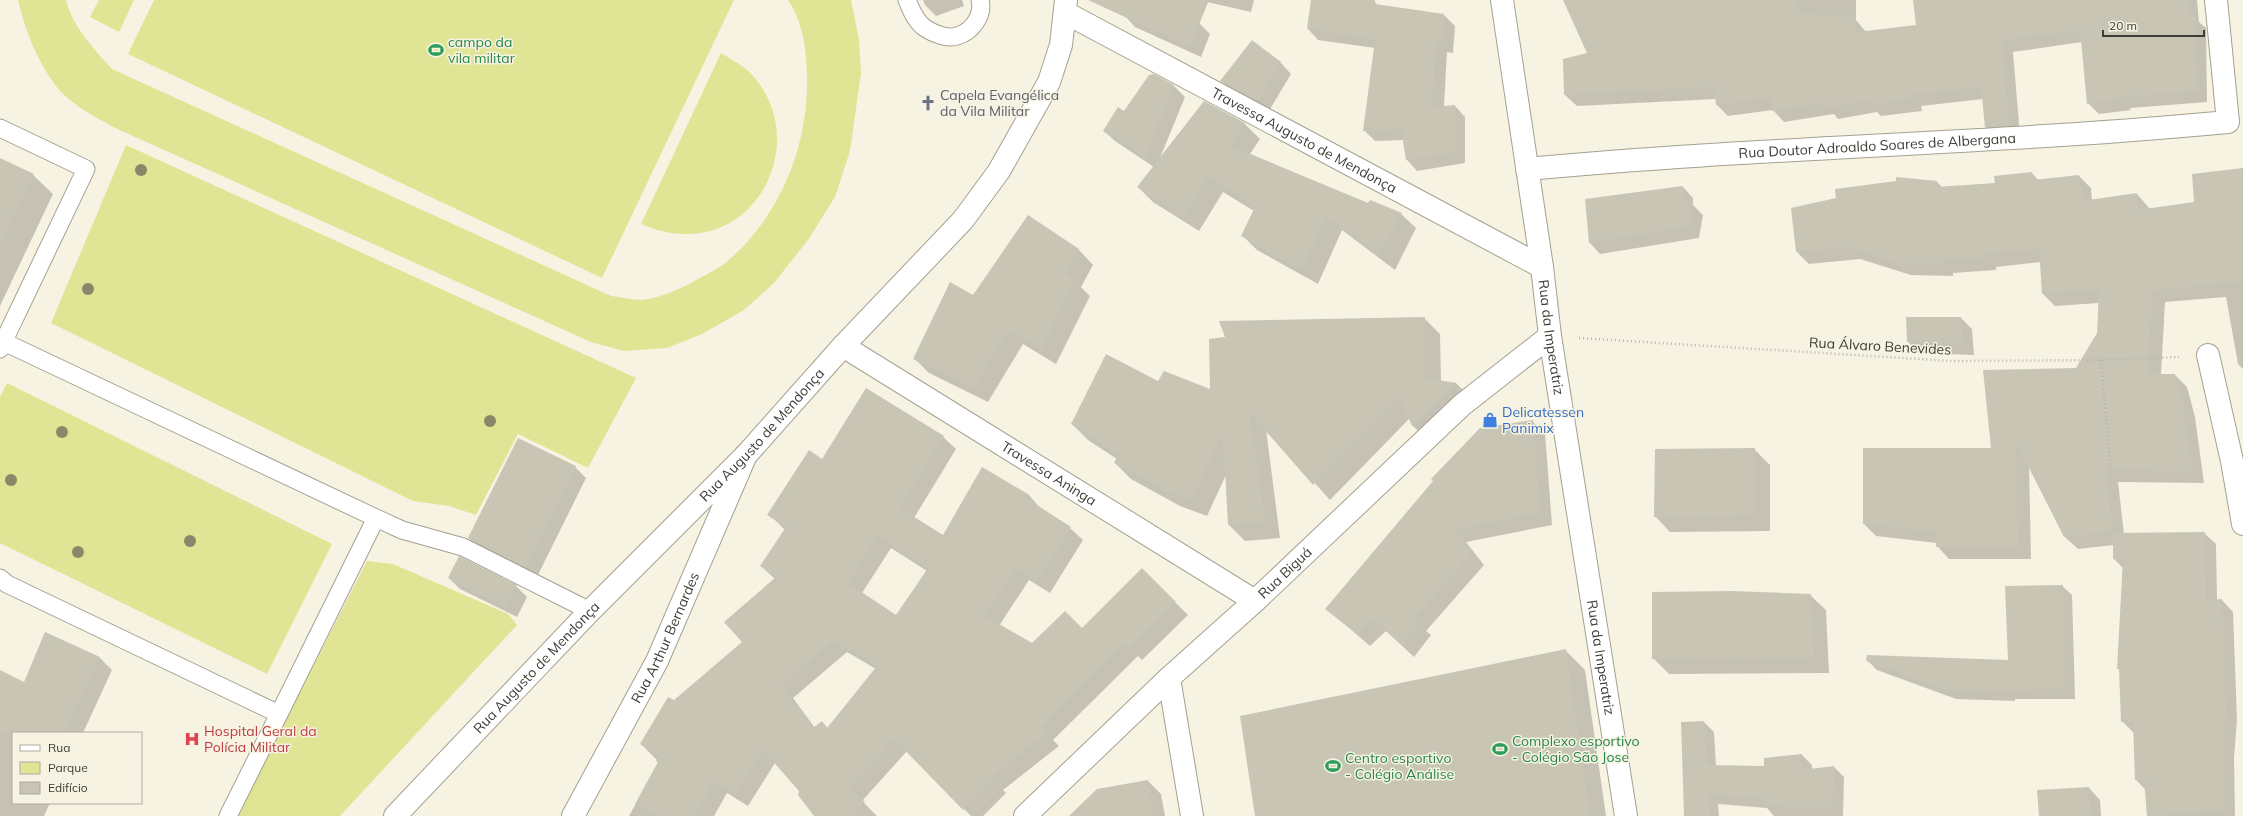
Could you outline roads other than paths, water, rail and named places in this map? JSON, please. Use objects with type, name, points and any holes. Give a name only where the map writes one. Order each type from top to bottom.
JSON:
[{"type":"street","name":"Rua da Imperatriz","points":[[1502,0],[1542,267],[1550,336],[1626,816]]},
{"type":"street","name":"Rua Doutor Adroaldo Soares de Albergana","points":[[1527,169],[1629,159],[2132,131],[2228,122],[2216,0]]},
{"type":"street","name":"Travessa Augusto de Mendonça","points":[[1066,6],[1542,267]]},
{"type":"street","name":"Rua Augusto de Mendonça","points":[[395,816],[590,611],[747,454],[844,346],[963,220],[999,171],[1049,82],[1061,45],[1066,6]]},
{"type":"street","name":"Rua Biguá","points":[[1024,816],[1169,678],[1254,601],[1462,405],[1550,336]]},
{"type":"street","name":"Travessa Aninga","points":[[844,346],[1254,601]]},
{"type":"street","points":[[2208,355],[2232,461],[2243,524]]},
{"type":"street","name":"Rua Arthur Bernardes","points":[[573,816],[656,660],[747,454]]},
{"type":"street","points":[[1169,678],[1192,816]]},
{"type":"lane","points":[[906,0],[912,12],[924,28],[940,36],[957,36],[970,29],[978,18],[981,5],[980,0]]},
{"type":"lane","points":[[0,128],[86,169],[2,345],[402,530],[463,547],[590,611]]},
{"type":"lane","points":[[228,816],[376,518]]},
{"type":"lane","points":[[0,578],[7,584],[279,714]]},
{"type":"place","name":"campo da vila militar","points":[[436,50]]},
{"type":"place","name":"Capela Evangélica da Vila Militar","points":[[928,103]]},
{"type":"place","name":"Delicatessen Panimix","points":[[1490,420]]},
{"type":"place","name":"Hospital Geral da Polícia Militar","points":[[192,739]]},
{"type":"place","name":"Complexo esportivo - Colégio São Jose","points":[[1500,749]]},
{"type":"place","name":"Centro esportivo - Colégio Análise","points":[[1333,766]]}]
